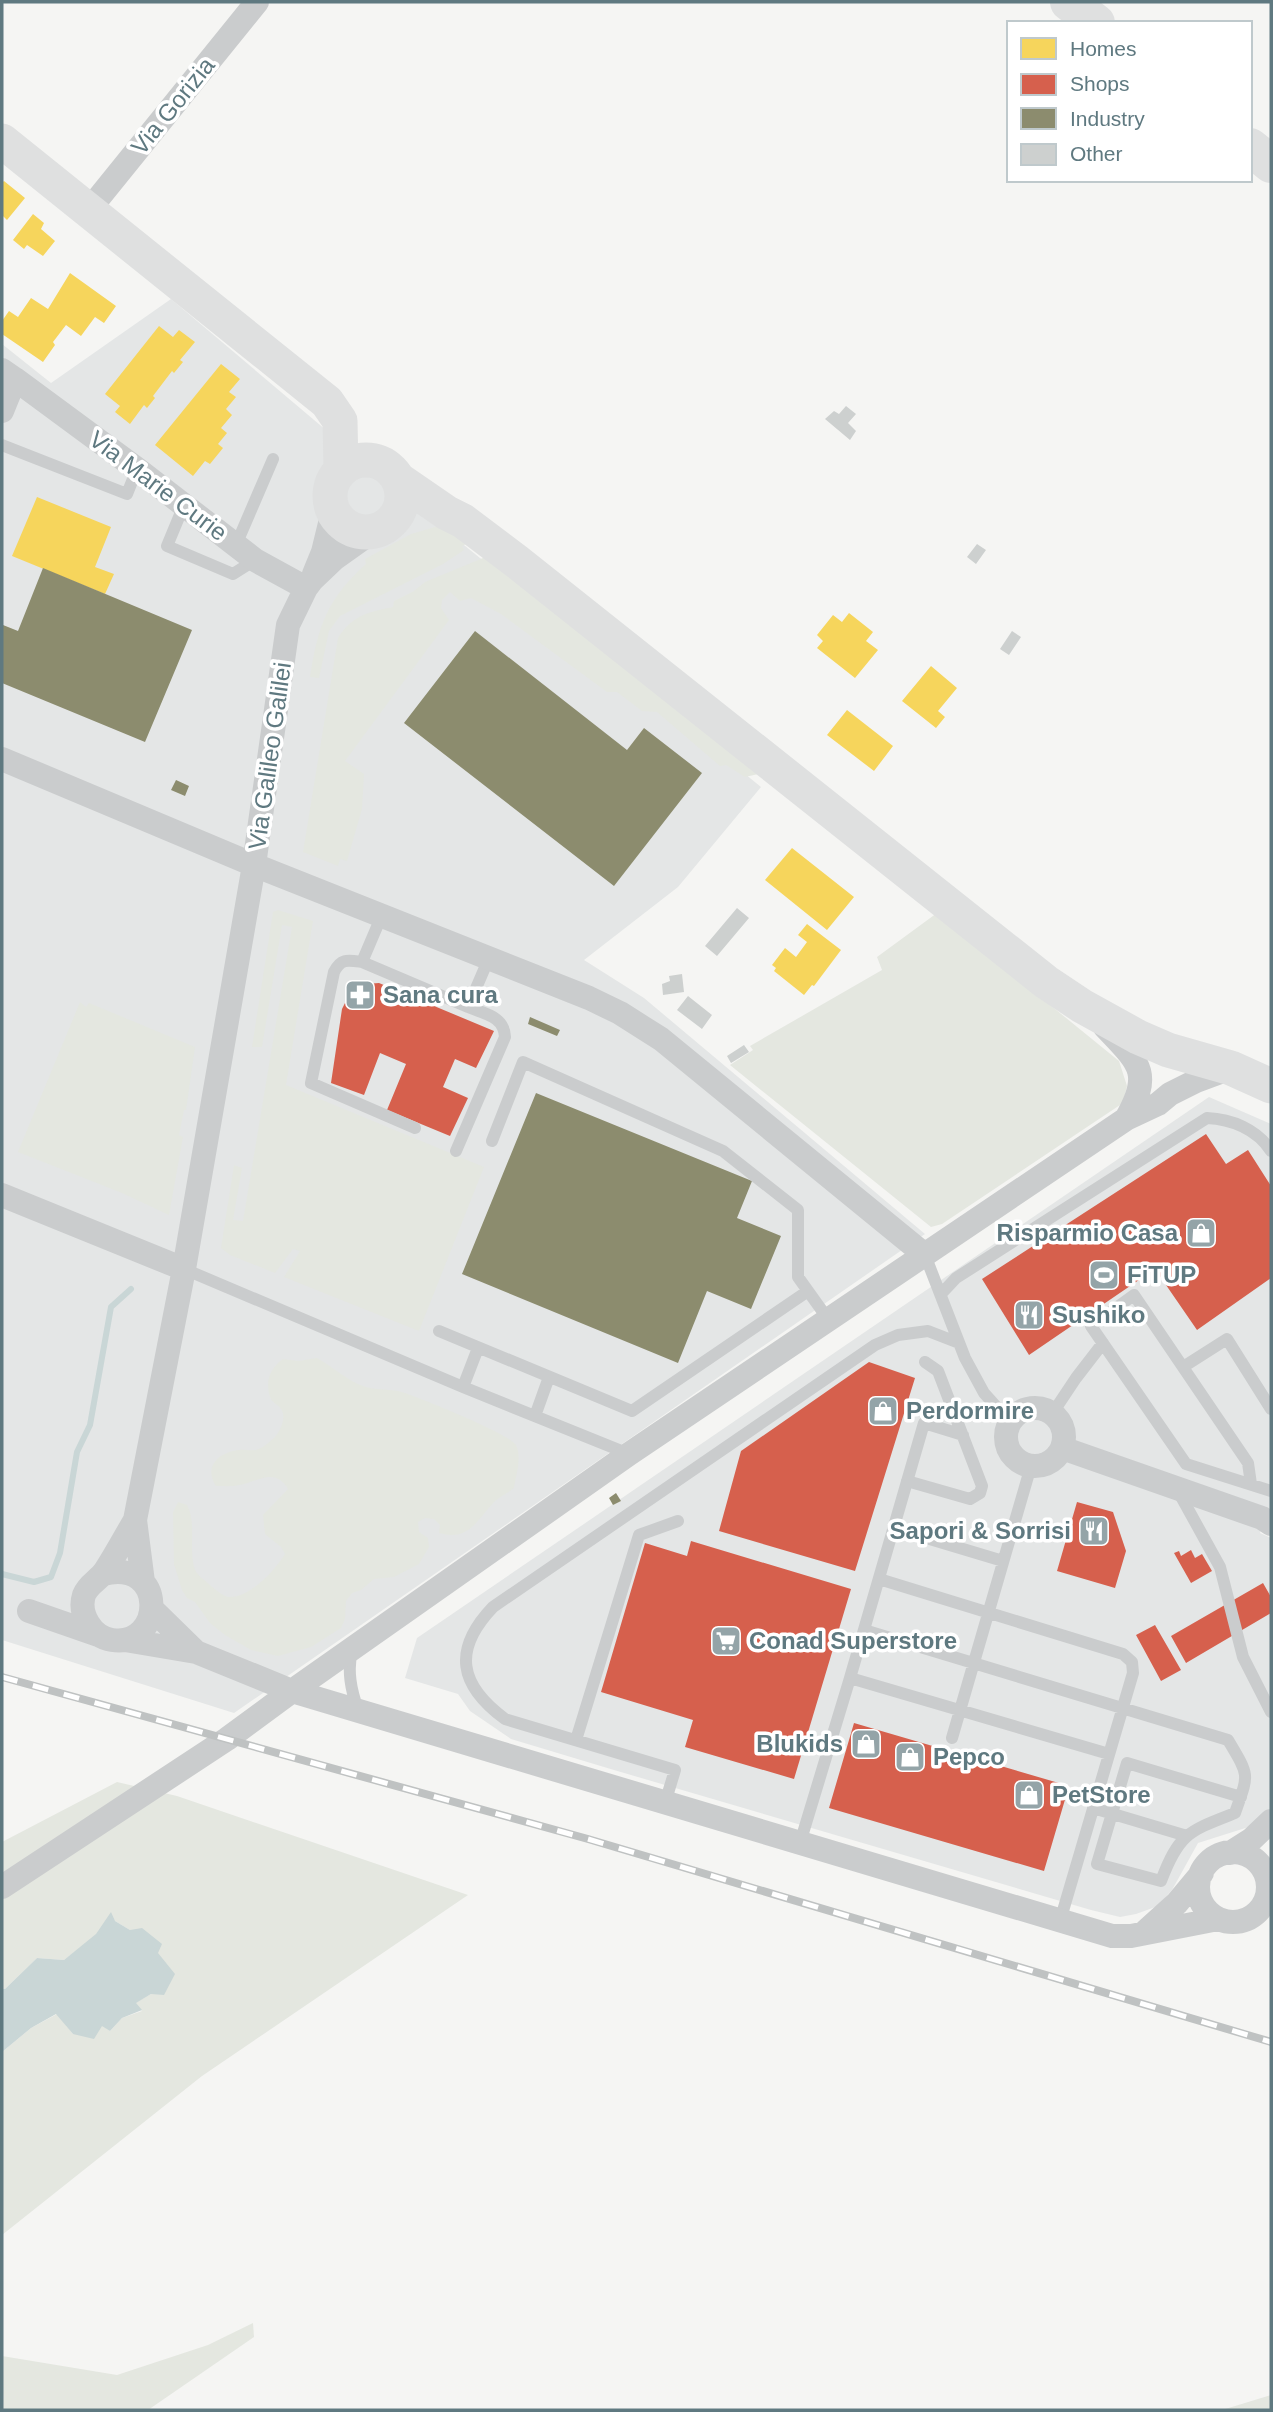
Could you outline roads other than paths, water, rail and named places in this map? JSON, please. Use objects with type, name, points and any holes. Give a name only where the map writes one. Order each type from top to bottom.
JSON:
[{"type":"main road","points":[[1069,2],[1093,21]]},
{"type":"main road","points":[[2,141],[327,402],[341,421],[341,469]]},
{"type":"main road","points":[[1252,149],[1271,164]]},
{"type":"main road","points":[[447,513],[422,512],[381,528],[360,532],[339,521],[333,511],[330,488],[341,469],[351,462],[373,460],[384,463],[399,480],[463,521],[516,561],[1046,982],[1088,1010],[1138,1037],[1175,1052],[1231,1068],[1271,1086]]},
{"type":"main road","points":[[381,528],[398,514],[403,492],[399,480]]},
{"type":"main road","points":[[1231,1068],[1271,1069]]},
{"type":"street","name":"Via Gorizia","points":[[88,211],[257,2]]},
{"type":"street","points":[[2,411],[8,374]]},
{"type":"street","name":"Via Marie Curie","points":[[8,374],[245,553],[309,584]]},
{"type":"street","points":[[309,584],[323,552],[333,511]]},
{"type":"street","points":[[309,584],[334,559],[381,528]]},
{"type":"street","name":"Via Galileo Galilei","points":[[2,759],[254,865],[288,625],[309,584]]},
{"type":"street","points":[[143,1582],[135,1520],[184,1269],[254,865],[589,998],[620,1013],[661,1040],[925,1255]]},
{"type":"street","points":[[1088,1010],[1138,1066],[1142,1083],[1126,1119]]},
{"type":"street","points":[[1140,1091],[1175,1052]]},
{"type":"street","points":[[1170,1094],[1175,1077],[1175,1052]]},
{"type":"street","points":[[2,1887],[227,1739],[292,1690],[629,1454],[1126,1119],[1158,1104],[1170,1094],[1231,1068]]},
{"type":"street","points":[[2,1195],[184,1269]]},
{"type":"street","points":[[1034,1408],[1052,1414],[1063,1430],[1062,1448],[1049,1462],[1031,1466],[1014,1457],[1009,1450],[1006,1431],[1016,1415],[1034,1408]]},
{"type":"street","points":[[1062,1448],[1268,1519]]},
{"type":"street","points":[[98,1634],[88,1624],[83,1610],[84,1596],[91,1583],[103,1574],[135,1520]]},
{"type":"street","points":[[103,1574],[117,1571],[131,1574],[143,1582],[151,1594],[152,1609],[148,1623],[139,1634],[125,1640]]},
{"type":"street","points":[[84,1596],[29,1611],[111,1640],[196,1652],[292,1690],[358,1711],[1112,1936],[1131,1936],[1145,1931],[1218,1919]]},
{"type":"street","points":[[152,1609],[196,1652]]},
{"type":"street","points":[[1145,1931],[1177,1903],[1213,1858],[1230,1853],[1252,1839],[1271,1821]]},
{"type":"street","points":[[1202,1872],[1198,1890],[1200,1899],[1218,1919],[1227,1922],[1245,1920],[1260,1910],[1269,1887],[1262,1867],[1248,1856],[1230,1853]]},
{"type":"lane","points":[[2,445],[127,494],[137,469]]},
{"type":"lane","points":[[184,505],[167,546],[233,574],[245,553],[273,459]]},
{"type":"lane","points":[[362,962],[382,915]]},
{"type":"lane","points":[[468,1007],[489,958]]},
{"type":"lane","points":[[415,1128],[311,1083],[338,963],[345,960],[362,962],[499,1019],[505,1029],[505,1037],[457,1151]]},
{"type":"lane","points":[[492,1141],[523,1062],[723,1152],[798,1210],[797,1277],[828,1319]]},
{"type":"lane","points":[[941,1294],[956,1278],[1207,1118],[1238,1124],[1255,1134],[1271,1150]]},
{"type":"lane","points":[[925,1255],[959,1343],[984,1394],[1010,1422]]},
{"type":"lane","points":[[184,1269],[629,1454]]},
{"type":"lane","points":[[439,1331],[632,1411],[808,1291]]},
{"type":"lane","points":[[1251,1484],[1248,1463],[1134,1295],[1091,1325],[1186,1464],[1271,1491]]},
{"type":"lane","points":[[665,1803],[675,1770],[505,1719],[478,1697],[469,1680],[466,1657],[477,1624],[493,1607],[715,1452],[875,1345],[898,1335],[928,1331],[959,1343]]},
{"type":"lane","points":[[1183,1367],[1227,1339],[1271,1409]]},
{"type":"lane","points":[[1052,1414],[1103,1343]]},
{"type":"lane","points":[[463,1387],[478,1348]]},
{"type":"lane","points":[[907,1482],[970,1499],[976,1497],[982,1486],[938,1371],[925,1362]]},
{"type":"lane","points":[[535,1416],[549,1377]]},
{"type":"lane","points":[[800,1843],[924,1423],[963,1435]]},
{"type":"lane","points":[[952,1738],[1031,1466]]},
{"type":"lane","points":[[1176,1488],[1220,1567],[1243,1657],[1271,1712]]},
{"type":"lane","points":[[576,1740],[639,1535],[678,1521]]},
{"type":"lane","points":[[893,1528],[1003,1561]]},
{"type":"lane","points":[[878,1579],[1123,1654],[1132,1662],[1133,1672],[1123,1709],[1060,1921]]},
{"type":"lane","points":[[864,1630],[1228,1740],[1244,1767],[1247,1780],[1241,1797],[1235,1813],[1206,1824],[1180,1841],[1161,1881],[1097,1864],[1127,1763],[1241,1797]]},
{"type":"lane","points":[[352,1648],[349,1661],[350,1687],[358,1711]]},
{"type":"lane","points":[[850,1678],[1109,1754]]},
{"type":"lane","points":[[1093,1808],[1187,1836]]},
{"type":"waterway","points":[[2,1574],[34,1582],[51,1577],[60,1553],[77,1452],[90,1425],[111,1307],[131,1289]]},
{"type":"railway","points":[[2,1677],[588,1839],[1271,2042]]},
{"type":"place","name":"Sana cura","points":[[360,995]]},
{"type":"place","name":"Risparmio Casa","points":[[1201,1233]]},
{"type":"place","name":"FiTUP","points":[[1104,1275]]},
{"type":"place","name":"Sushiko","points":[[1029,1315]]},
{"type":"place","name":"Perdormire","points":[[883,1411]]},
{"type":"place","name":"Sapori & Sorrisi","points":[[1094,1531]]},
{"type":"place","name":"Conad Superstore","points":[[726,1641]]},
{"type":"place","name":"Blukids","points":[[866,1744]]},
{"type":"place","name":"Pepco","points":[[910,1757]]},
{"type":"place","name":"PetStore","points":[[1029,1795]]}]
